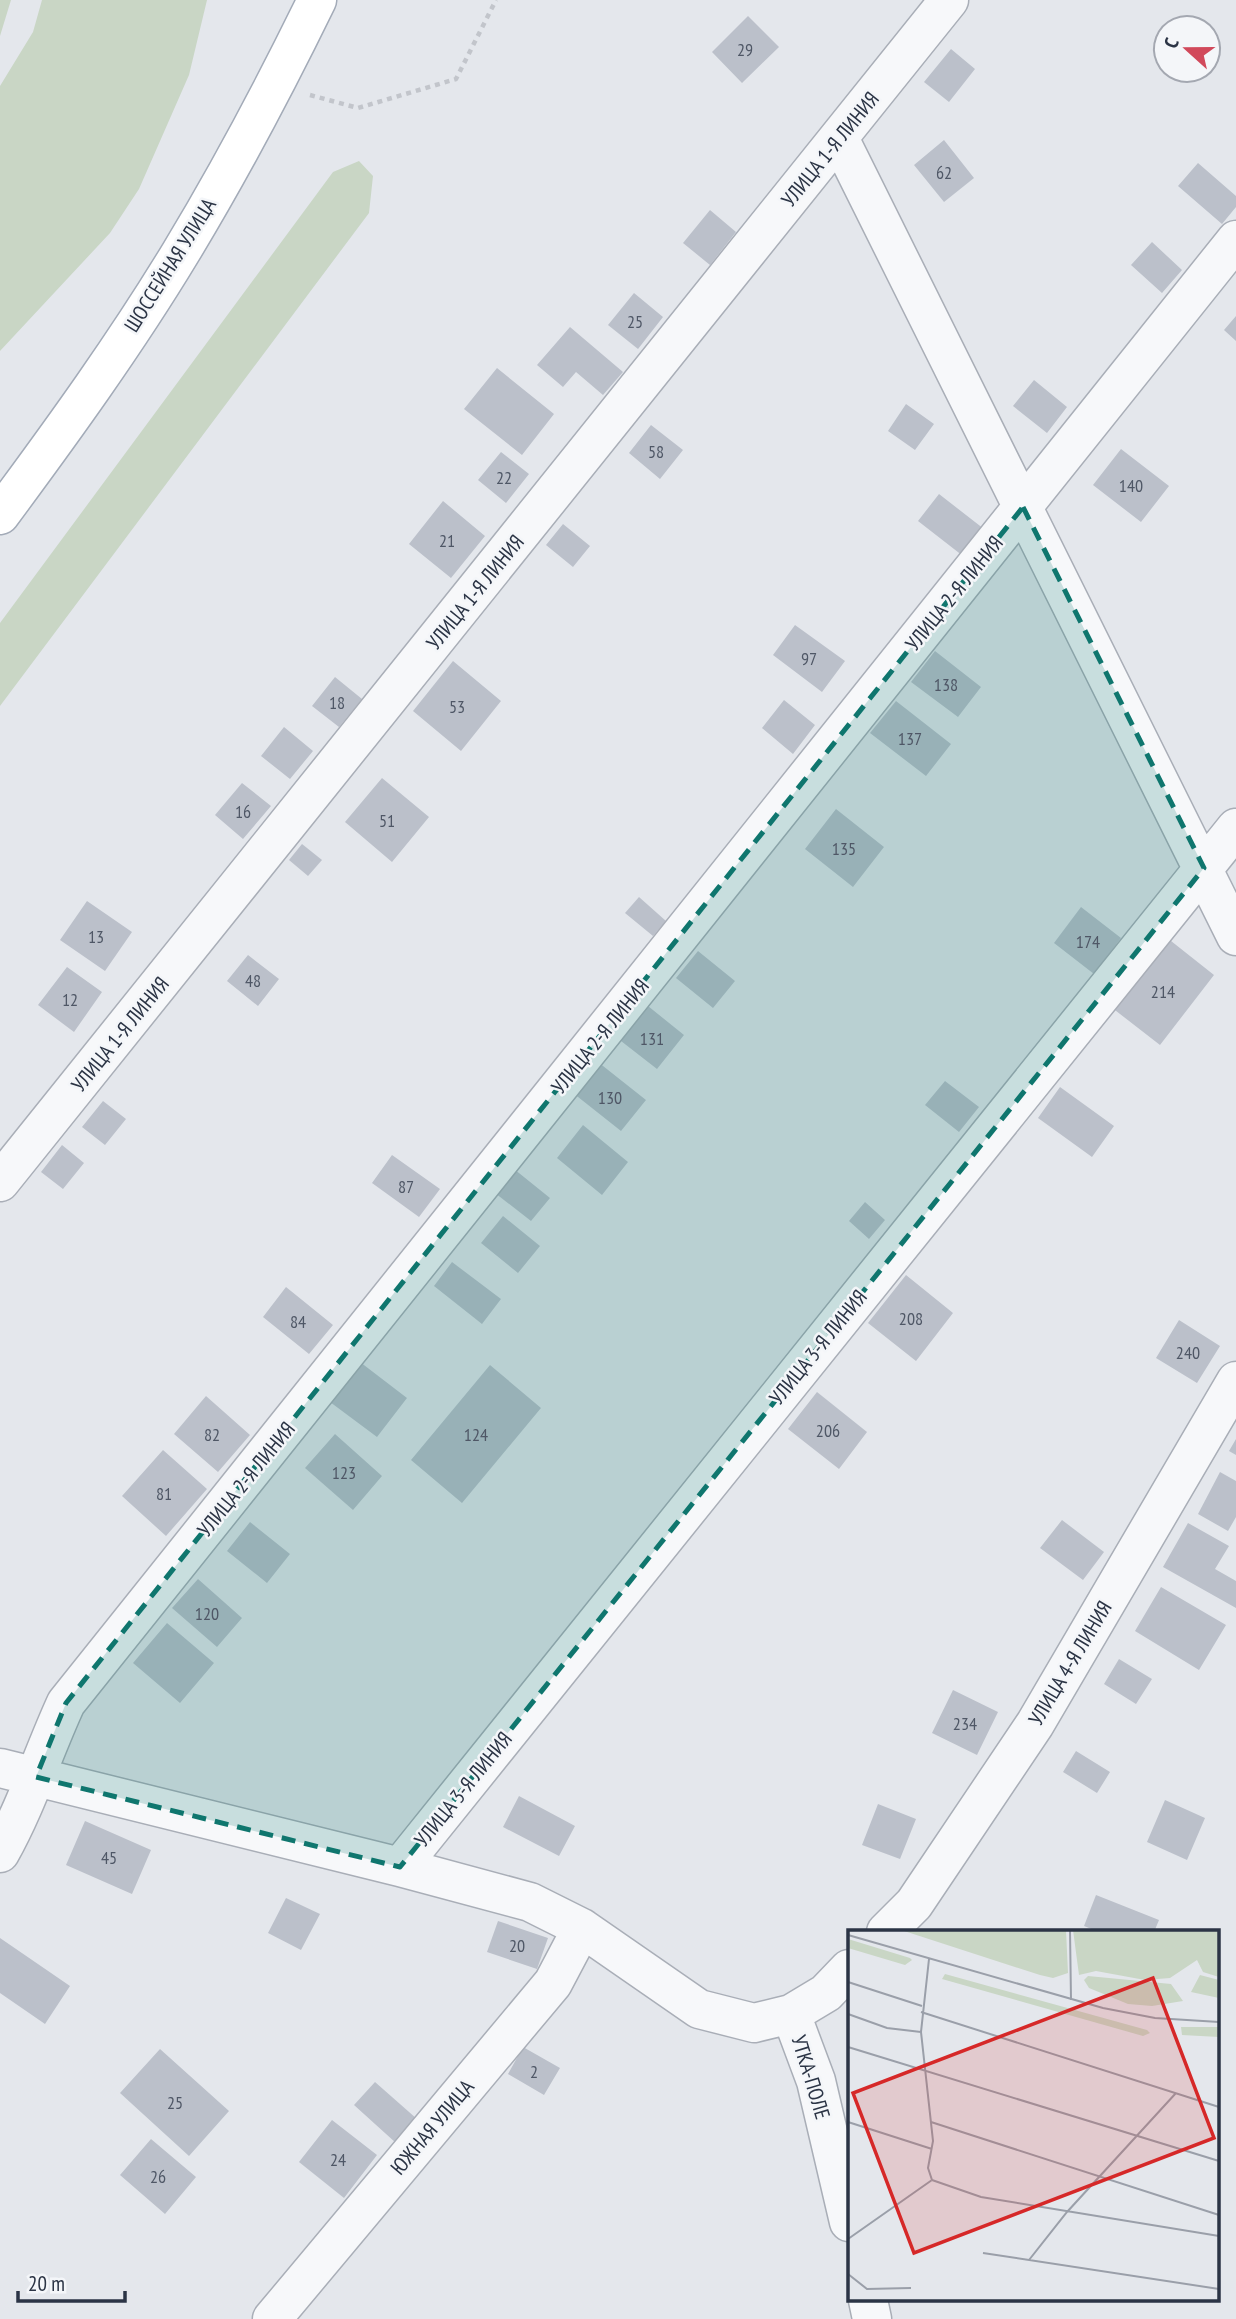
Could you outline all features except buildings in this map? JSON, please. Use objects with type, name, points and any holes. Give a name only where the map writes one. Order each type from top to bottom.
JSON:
[{"type":"main road","name":"ШОССЕЙНАЯ УЛИЦА","points":[[0,515],[74,415],[180,253],[275,86],[317,0]]},
{"type":"street","name":"УЛИЦА 1-Я ЛИНИЯ","points":[[0,1182],[949,0]]},
{"type":"street","points":[[839,138],[1236,936]]},
{"type":"street","name":"УЛИЦА 2-Я ЛИНИЯ","points":[[0,1853],[20,1817],[18,1772],[49,1740],[66,1703],[1236,240]]},
{"type":"street","name":"УЛИЦА 3-Я ЛИНИЯ","points":[[400,1867],[1236,828]]},
{"type":"street","name":"УЛИЦА 4-Я ЛИНИЯ","points":[[888,1930],[914,1904],[1035,1724],[1236,1381]]},
{"type":"street","points":[[18,1772],[530,1902],[582,1928],[699,2009],[754,2023],[791,2014],[826,1993],[848,1970]]},
{"type":"street","name":"ЮЖНАЯ УЛИЦА","points":[[272,2319],[553,1983],[582,1928]]},
{"type":"street","name":"УТКА-ПОЛЕ","points":[[791,2014],[816,2081],[848,2218]]},
{"type":"path","points":[[275,86],[358,108],[457,79],[496,0]]},
{"type":"highlighted area","points":[[1023,507],[1204,868],[400,1867],[36,1777],[66,1703]]},
{"type":"green space","points":[[0,0],[11,0],[0,36]]},
{"type":"green space","points":[[42,0],[207,0],[189,75],[139,189],[110,233],[0,351],[0,86],[33,32]]},
{"type":"green space","points":[[359,161],[373,176],[369,213],[0,706],[0,623],[333,172]]}]
